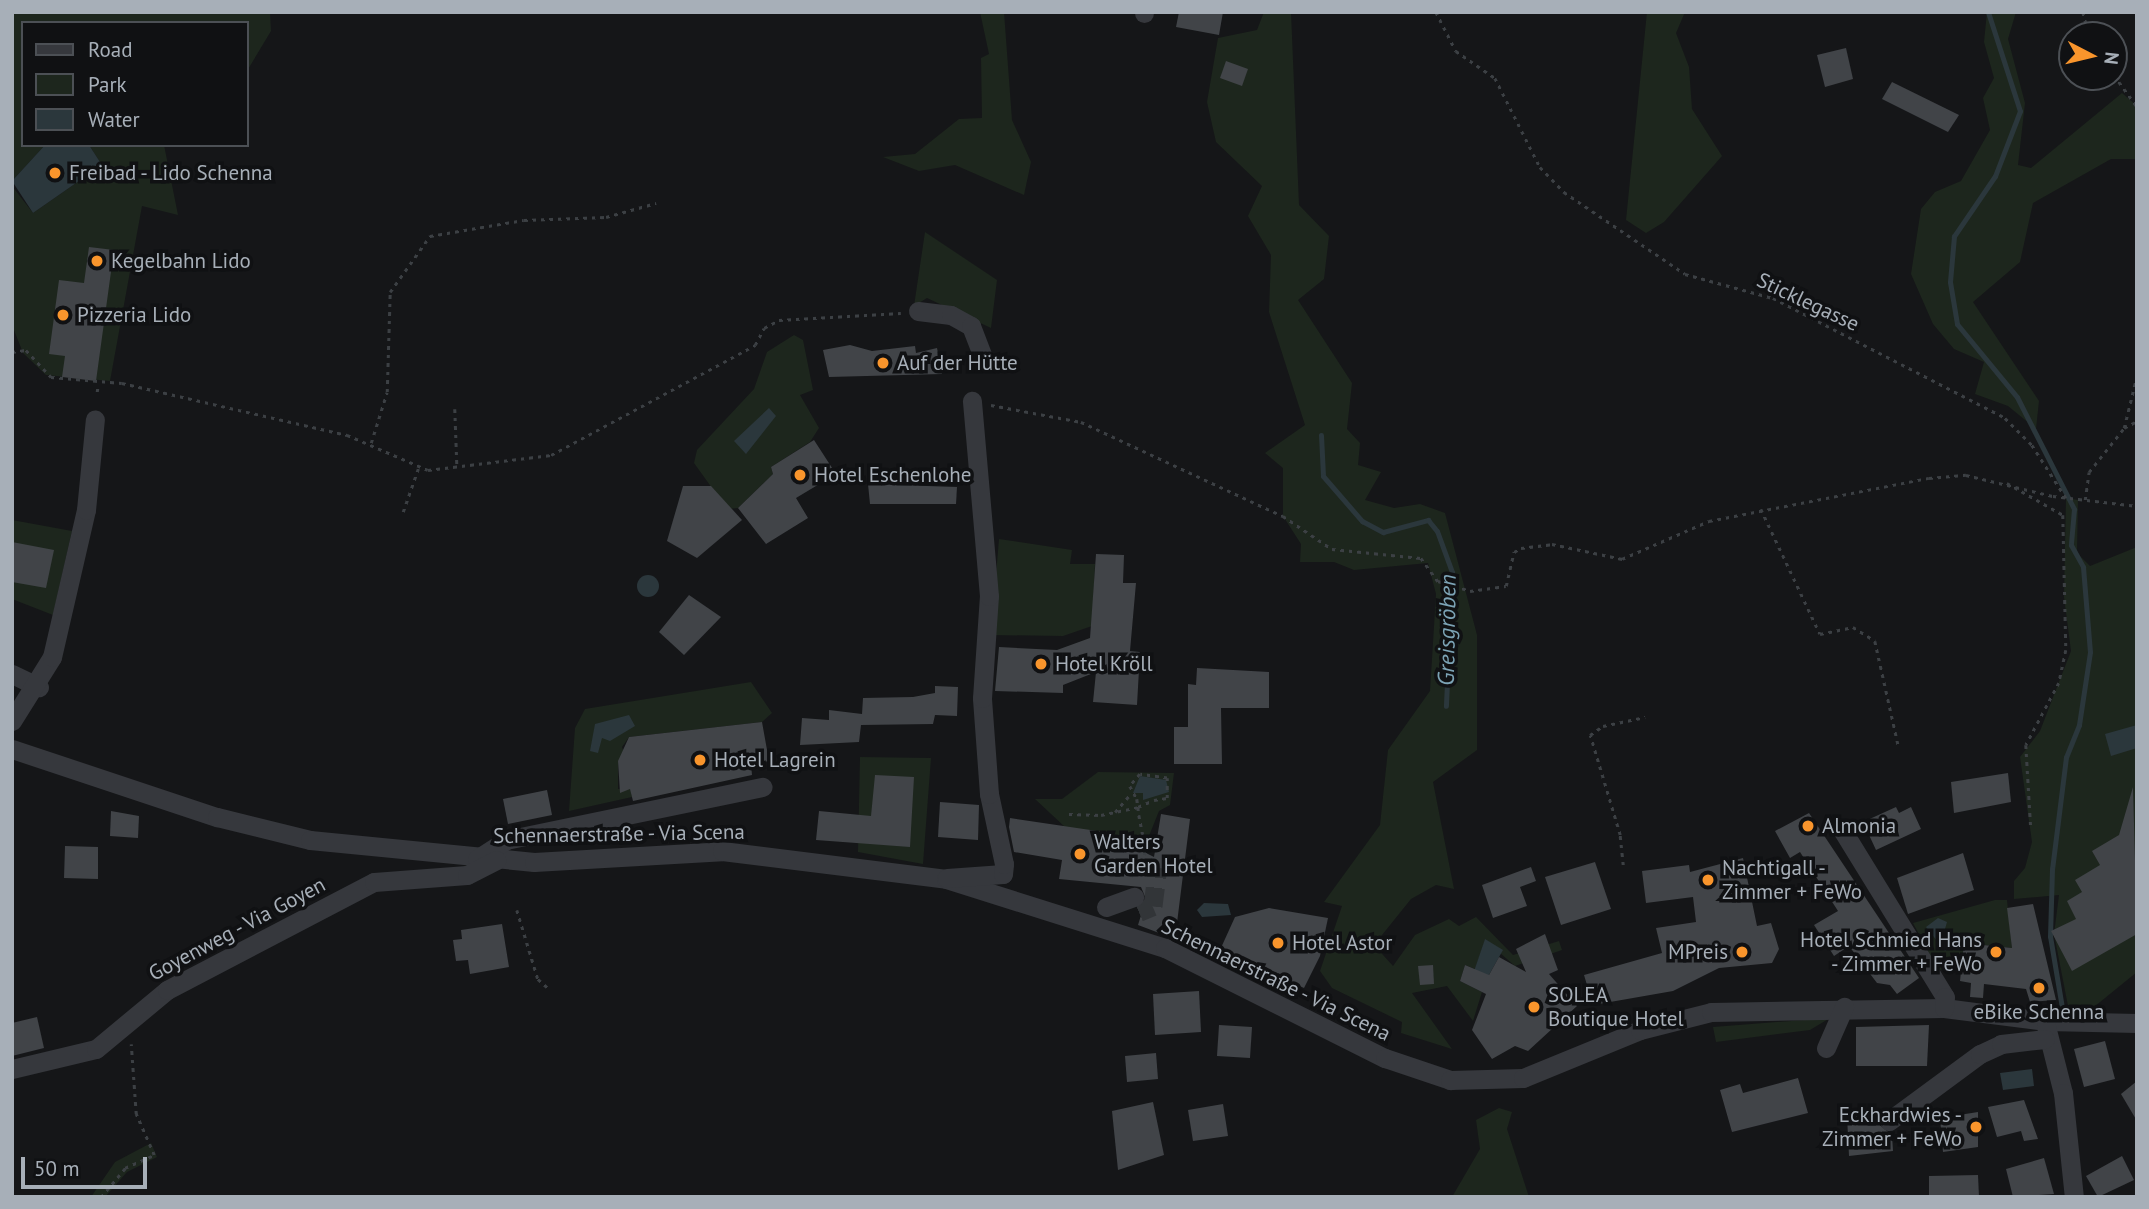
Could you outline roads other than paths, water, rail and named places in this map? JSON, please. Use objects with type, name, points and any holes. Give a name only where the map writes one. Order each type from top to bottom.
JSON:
[{"type":"street","points":[[918,311],[951,315],[971,326],[982,355]]},
{"type":"street","points":[[946,879],[1003,874],[982,698],[988,563],[974,478],[972,401]]},
{"type":"street","points":[[12,721],[39,687],[52,657],[86,510],[95,419]]},
{"type":"street","points":[[12,674],[39,687]]},
{"type":"street","name":"Schennaerstraße - Via Scena","points":[[12,749],[277,835],[487,860],[722,851],[946,879],[1165,948],[1385,1058],[1450,1080],[1523,1078],[1640,1030],[1711,1012],[1844,1007],[1944,1008],[2046,1030],[2137,1023]]},
{"type":"street","name":"Goyenweg - Via Goyen","points":[[12,1069],[96,1049],[167,990],[374,882],[467,875],[487,860],[506,840],[763,786]]},
{"type":"street","points":[[1840,828],[1945,997],[1944,1008]]},
{"type":"street","points":[[1106,907],[1130,891]]},
{"type":"street","points":[[1826,1048],[1844,1007]]},
{"type":"street","points":[[1889,1121],[1980,1054],[2001,1044],[2046,1030],[2063,1093],[2074,1197]]},
{"type":"water","name":"Freibad - Lido Schenna","points":[[43,147],[90,147],[102,165],[33,213],[12,181]]},
{"type":"water","points":[[769,408],[776,416],[746,454],[734,441]]},
{"type":"water","points":[[644,575],[652,575],[659,582],[659,590],[652,597],[644,597],[637,590],[637,582]]},
{"type":"water","points":[[629,715],[635,726],[610,741],[602,738],[598,753],[590,751],[595,724]]},
{"type":"water","points":[[2137,725],[2137,748],[2111,756],[2105,734]]},
{"type":"water","points":[[1140,776],[1166,780],[1169,792],[1143,800],[1143,793],[1133,793]]},
{"type":"water","points":[[1204,903],[1228,904],[1231,915],[1202,917],[1197,910]]},
{"type":"water","points":[[1938,918],[1947,922],[1943,936],[1953,946],[1945,951],[1926,927]]},
{"type":"water","points":[[1485,939],[1503,950],[1485,982],[1472,977]]},
{"type":"water","points":[[2032,1069],[2034,1086],[2003,1090],[2000,1073]]},
{"type":"waterway","points":[[1988,12],[2020,111],[1995,176],[1954,236],[1950,282],[1957,324],[2017,397],[2074,509],[2071,545],[2083,567],[2090,652],[2079,725],[2066,757],[2052,869],[2050,936],[2062,1008]]},
{"type":"waterway","name":"Greisgröben","points":[[1321,435],[1323,476],[1362,521],[1383,532],[1428,520],[1437,531],[1452,572],[1446,706]]},
{"type":"tunnel","points":[[1139,912],[1153,906],[1158,867]]},
{"type":"place","name":"Freibad - Lido Schenna","points":[[55,173]]},
{"type":"place","name":"Kegelbahn Lido","points":[[97,261]]},
{"type":"place","name":"Pizzeria Lido","points":[[63,315]]},
{"type":"place","name":"Auf der Hütte","points":[[883,363]]},
{"type":"place","name":"Hotel Eschenlohe","points":[[800,475]]},
{"type":"place","name":"Hotel Kröll","points":[[1041,664]]},
{"type":"place","name":"Hotel Lagrein","points":[[700,760]]},
{"type":"place","name":"Almonia","points":[[1808,826]]},
{"type":"place","name":"Walters Garden Hotel","points":[[1080,854]]},
{"type":"place","name":"Nachtigall - Zimmer + FeWo","points":[[1708,880]]},
{"type":"place","name":"Hotel Astor","points":[[1278,943]]},
{"type":"place","name":"MPreis","points":[[1742,952]]},
{"type":"place","name":"Hotel Schmied Hans - Zimmer + FeWo","points":[[1996,952]]},
{"type":"place","name":"eBike Schenna","points":[[2039,988]]},
{"type":"place","name":"SOLEA Boutique Hotel","points":[[1534,1007]]},
{"type":"place","name":"Eckhardwies - Zimmer + FeWo","points":[[1976,1127]]}]
